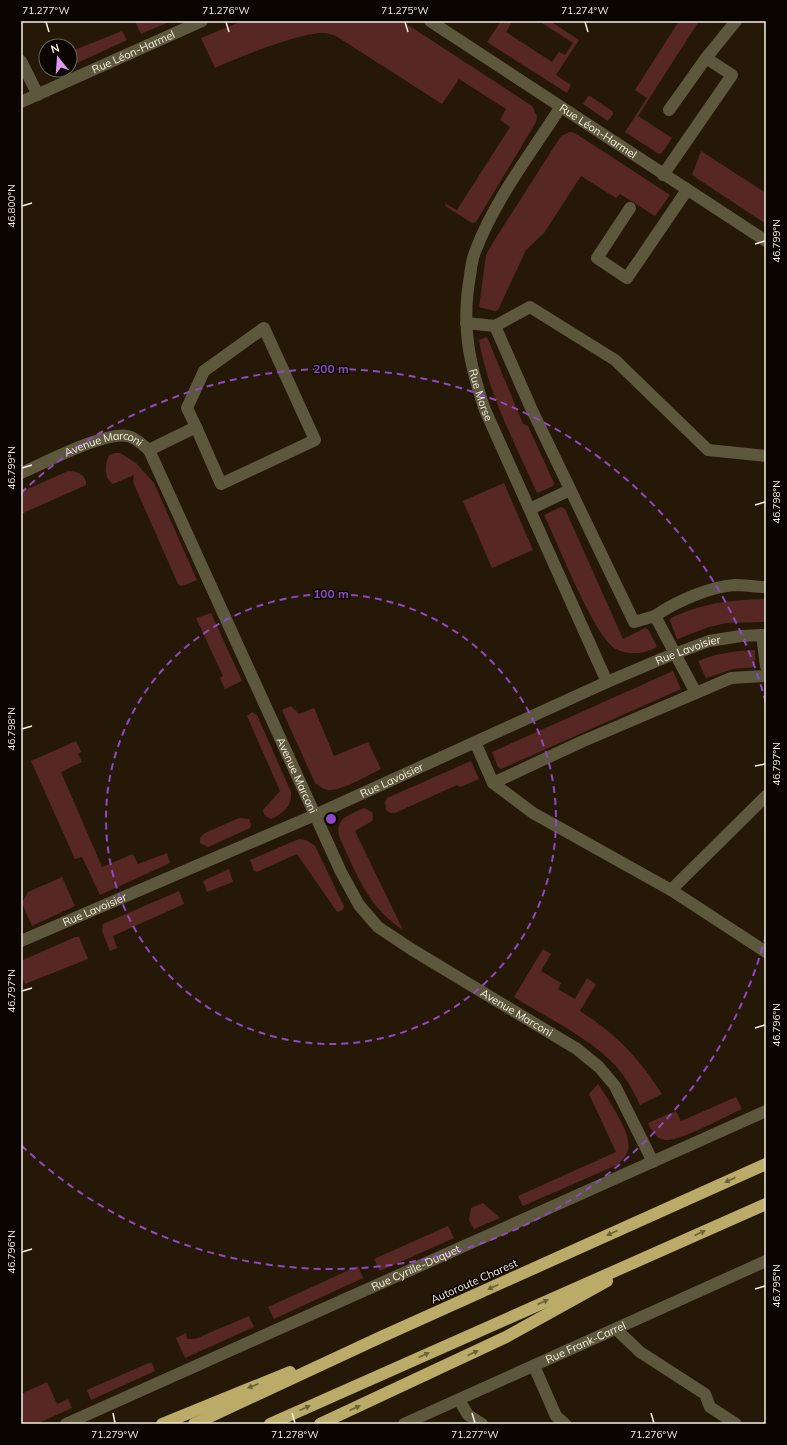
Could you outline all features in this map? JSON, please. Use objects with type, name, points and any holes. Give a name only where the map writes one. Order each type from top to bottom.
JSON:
[{"type":"highway","name":"Autoroute Charest","points":[[194,1424],[381,1337],[766,1164]]},
{"type":"highway","points":[[270,1424],[766,1204]]},
{"type":"highway","points":[[320,1424],[506,1337],[679,1242]]},
{"type":"highway","points":[[162,1424],[234,1394],[381,1337]]},
{"type":"street","name":"Rue Léon-Harmel","points":[[21,102],[202,21]]},
{"type":"street","name":"Rue Léon-Harmel","points":[[430,21],[560,108],[766,241]]},
{"type":"street","points":[[669,110],[706,58],[736,21]]},
{"type":"street","points":[[663,174],[732,75],[706,58]]},
{"type":"street","points":[[21,61],[38,95]]},
{"type":"street","name":"Rue Morse","points":[[560,108],[493,213],[474,253],[466,300],[466,323],[473,376],[486,410],[607,682]]},
{"type":"street","points":[[630,208],[597,258],[627,278],[687,190]]},
{"type":"street","points":[[466,323],[495,326],[530,307],[615,360],[708,450],[766,456]]},
{"type":"street","points":[[495,326],[531,408],[634,622],[655,616],[670,605],[696,594],[734,585],[766,587]]},
{"type":"street","points":[[264,328],[315,440],[221,484],[196,427],[187,408],[204,371],[264,328]]},
{"type":"street","points":[[149,450],[196,427]]},
{"type":"street","name":"Avenue Marconi","points":[[21,473],[98,440],[118,435],[130,436],[149,450],[341,872],[359,905],[378,927],[411,949],[577,1049],[599,1067],[615,1086],[653,1162]]},
{"type":"street","points":[[530,509],[570,490]]},
{"type":"street","points":[[655,616],[696,693]]},
{"type":"street","points":[[764,635],[766,666]]},
{"type":"street","name":"Rue Lavoisier","points":[[21,941],[315,815],[607,682],[674,654],[710,641],[741,636],[764,635]]},
{"type":"street","points":[[493,783],[581,742],[731,678],[766,676]]},
{"type":"street","points":[[475,742],[493,783],[533,812],[671,890],[766,952]]},
{"type":"street","points":[[671,890],[766,796]]},
{"type":"street","name":"Rue Cyrille-Duquet","points":[[66,1424],[766,1111]]},
{"type":"street","name":"Rue Frank-Carrel","points":[[404,1424],[766,1261]]},
{"type":"street","points":[[616,1329],[640,1352],[705,1394],[710,1408],[736,1424]]},
{"type":"street","points":[[534,1366],[556,1416],[565,1424]]},
{"type":"street","points":[[459,1400],[464,1419],[482,1424]]},
{"type":"shaded area","points":[[135,21],[171,21],[141,34]]},
{"type":"shaded area","points":[[242,21],[402,21],[532,106],[537,116],[536,122],[476,222],[472,223],[445,206],[446,204],[457,210],[510,127],[500,120],[506,109],[459,79],[442,104],[336,36],[326,33],[301,36],[253,52],[215,68],[201,38]]},
{"type":"shaded area","points":[[501,21],[512,22],[506,32],[552,62],[559,52],[565,55],[573,43],[539,21],[550,21],[579,40],[556,75],[571,85],[567,93],[487,42]]},
{"type":"shaded area","points":[[679,21],[699,21],[638,116],[672,138],[662,153],[659,154],[625,132],[647,98],[635,90]]},
{"type":"shaded area","points":[[122,31],[127,40],[78,63],[78,49]]},
{"type":"shaded area","points":[[588,96],[612,111],[613,114],[608,121],[583,104]]},
{"type":"shaded area","points":[[570,132],[575,133],[670,195],[655,216],[620,194],[616,198],[581,176],[544,233],[526,250],[498,310],[495,311],[479,307],[486,255],[561,136]]},
{"type":"shaded area","points":[[701,151],[766,193],[766,224],[692,175]]},
{"type":"shaded area","points":[[487,337],[523,424],[528,426],[554,483],[553,486],[537,493],[503,418],[489,380],[479,340]]},
{"type":"shaded area","points":[[120,453],[136,463],[154,483],[197,580],[182,586],[178,584],[133,482],[134,475],[113,484],[106,475],[109,455]]},
{"type":"shaded area","points":[[68,471],[81,474],[85,479],[86,485],[21,514],[21,492]]},
{"type":"shaded area","points":[[504,483],[533,550],[492,568],[463,501]]},
{"type":"shaded area","points":[[561,507],[565,509],[623,639],[645,628],[648,629],[657,647],[642,653],[626,653],[616,649],[607,641],[597,627],[544,515]]},
{"type":"shaded area","points":[[766,599],[766,622],[726,623],[709,627],[677,639],[670,621],[671,618],[683,613],[717,603]]},
{"type":"shaded area","points":[[211,613],[242,681],[225,689],[220,678],[223,676],[196,618]]},
{"type":"shaded area","points":[[755,650],[755,667],[733,669],[706,678],[698,661],[726,653]]},
{"type":"shaded area","points":[[673,671],[681,689],[501,769],[498,767],[492,752]]},
{"type":"shaded area","points":[[291,706],[299,714],[314,708],[334,756],[368,742],[381,769],[341,788],[334,790],[323,789],[315,783],[282,710]]},
{"type":"shaded area","points":[[252,712],[257,715],[291,792],[290,802],[286,809],[271,819],[264,815],[263,810],[280,791],[247,716]]},
{"type":"shaded area","points":[[76,741],[81,752],[78,754],[82,762],[61,772],[102,867],[133,854],[138,864],[167,853],[170,863],[100,895],[82,857],[75,859],[31,761]]},
{"type":"shaded area","points":[[471,761],[479,779],[460,787],[457,785],[395,813],[390,813],[386,810],[385,802],[387,798]]},
{"type":"shaded area","points":[[364,808],[372,812],[372,821],[355,831],[403,930],[393,923],[376,906],[369,896],[363,887],[339,836],[338,829],[343,819]]},
{"type":"shaded area","points":[[239,818],[249,819],[251,825],[250,828],[208,847],[200,843],[200,838],[205,833]]},
{"type":"shaded area","points":[[299,839],[306,840],[315,846],[344,906],[343,910],[337,912],[297,854],[257,872],[254,871],[250,860]]},
{"type":"shaded area","points":[[229,869],[233,882],[207,892],[203,881]]},
{"type":"shaded area","points":[[62,877],[75,906],[32,926],[22,903],[28,892]]},
{"type":"shaded area","points":[[179,891],[184,904],[113,936],[117,948],[110,951],[102,931],[103,924]]},
{"type":"shaded area","points":[[75,937],[79,937],[88,959],[25,984],[21,975],[21,961]]},
{"type":"shaded area","points":[[543,949],[551,954],[541,971],[561,983],[558,989],[575,999],[587,978],[596,984],[580,1011],[605,1029],[626,1048],[645,1069],[662,1094],[640,1105],[626,1078],[602,1053],[573,1032],[514,997]]},
{"type":"shaded area","points":[[598,1084],[613,1107],[627,1135],[629,1144],[626,1155],[619,1164],[523,1206],[518,1196],[616,1152],[589,1094]]},
{"type":"shaded area","points":[[736,1097],[742,1109],[703,1128],[672,1140],[659,1138],[654,1134],[648,1123],[676,1111],[681,1121]]},
{"type":"shaded area","points":[[483,1203],[500,1218],[474,1229],[469,1220],[471,1208]]},
{"type":"shaded area","points":[[448,1226],[454,1238],[380,1271],[374,1259]]},
{"type":"shaded area","points":[[358,1266],[363,1278],[274,1319],[268,1307]]},
{"type":"shaded area","points":[[249,1316],[254,1327],[185,1358],[176,1338],[186,1333],[187,1339],[195,1339]]},
{"type":"shaded area","points":[[152,1363],[155,1371],[91,1400],[87,1390]]},
{"type":"shaded area","points":[[47,1382],[57,1404],[68,1399],[72,1408],[36,1424],[21,1424],[21,1394]]}]
